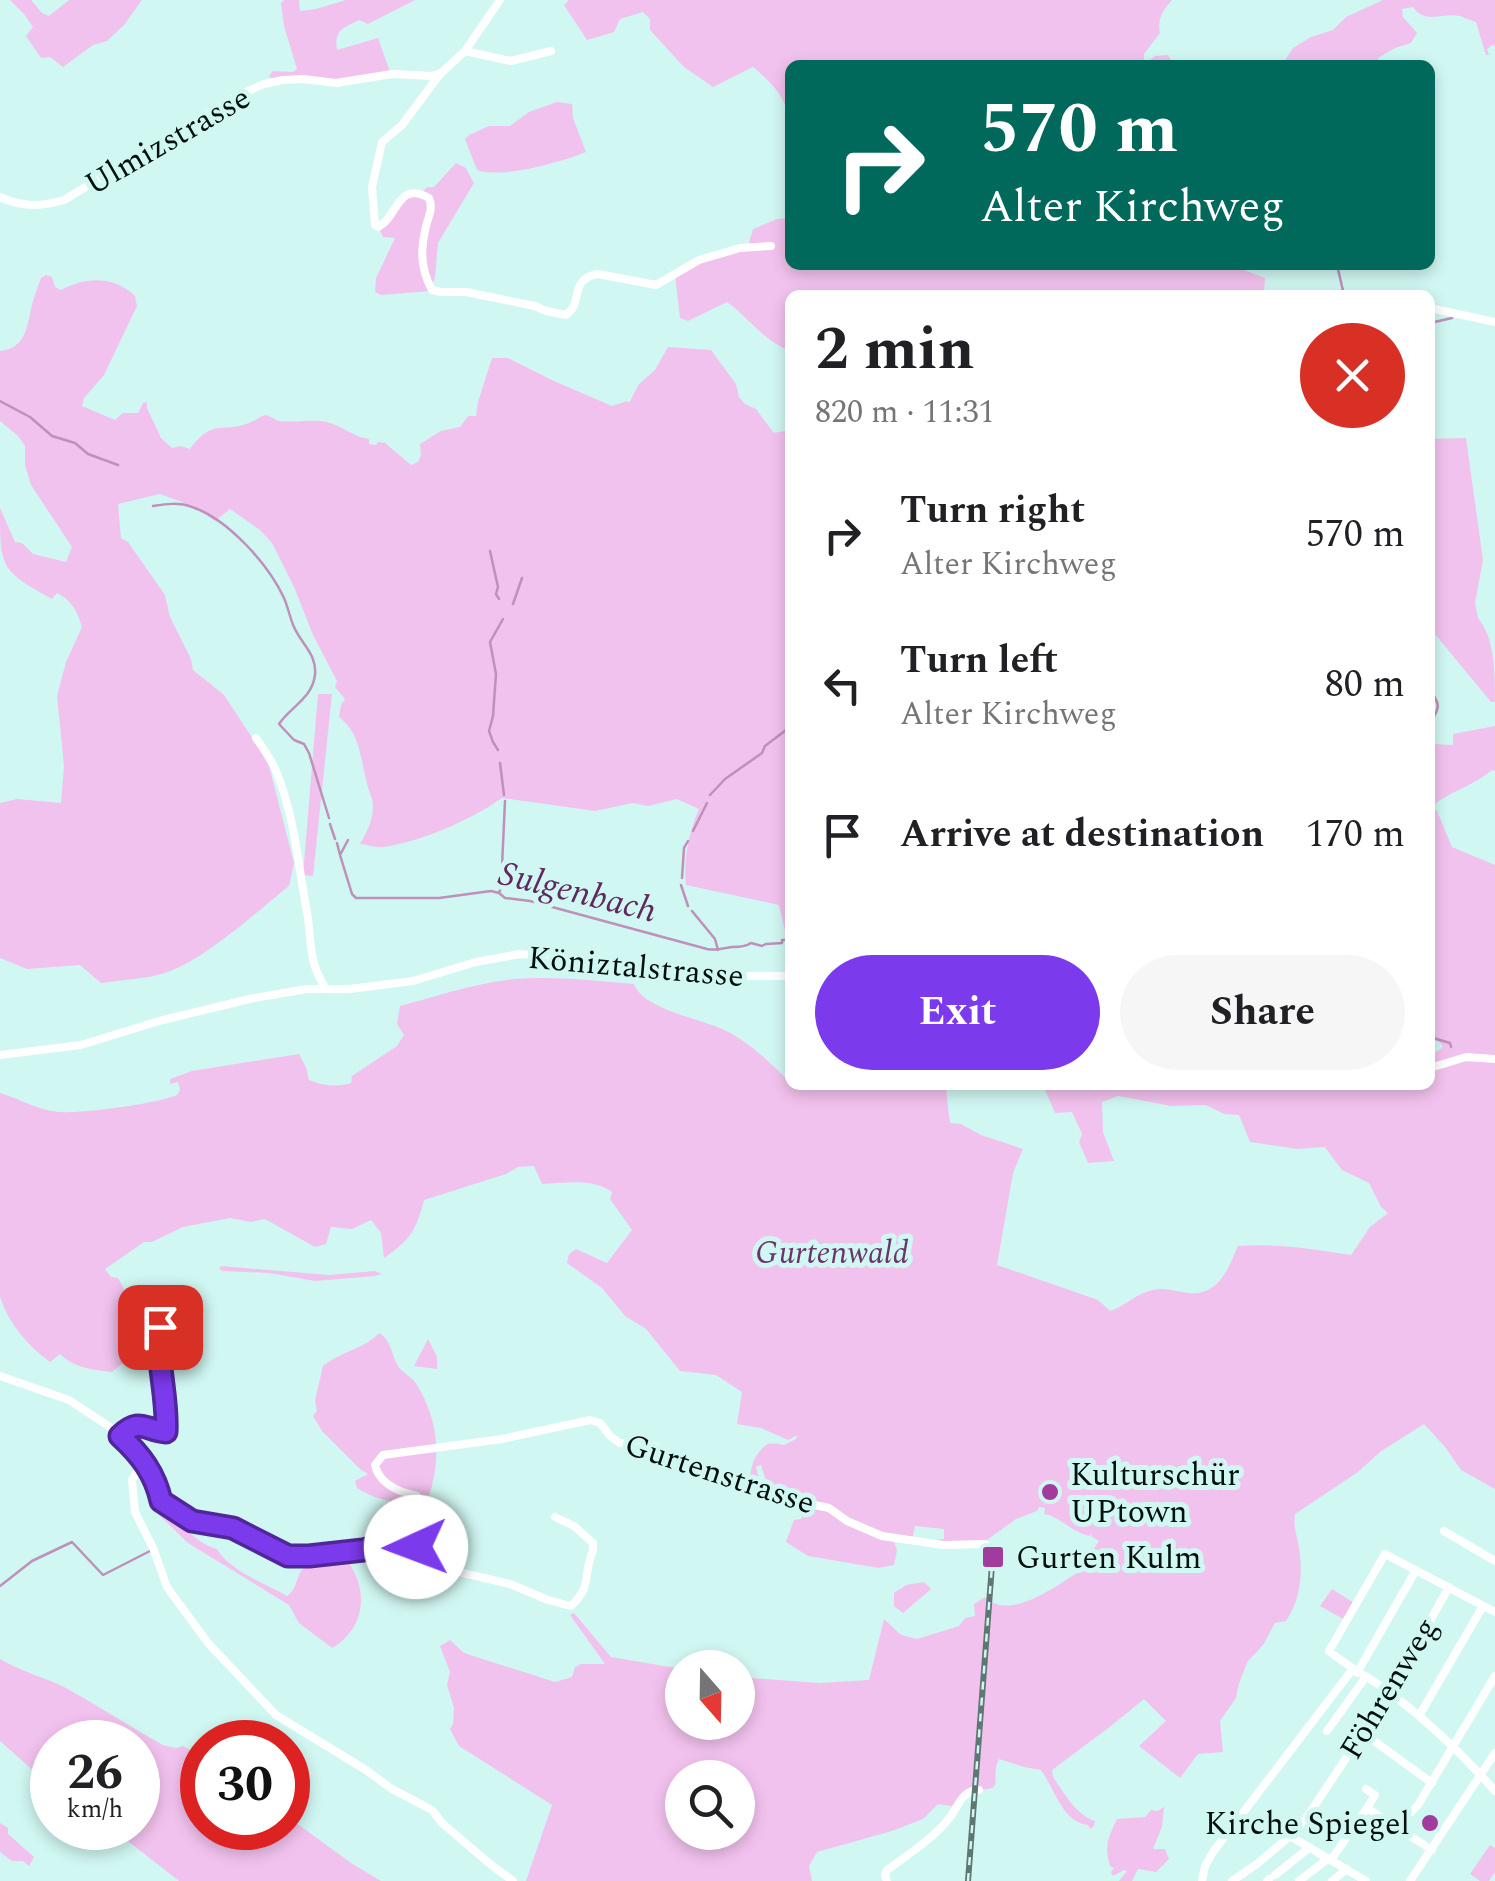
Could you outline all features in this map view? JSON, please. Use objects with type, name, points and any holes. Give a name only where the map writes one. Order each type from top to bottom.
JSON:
[{"type":"street","name":"Ulmizstrasse","points":[[0,197],[37,206],[64,200],[237,96],[264,84],[303,79],[336,84],[403,73],[430,80],[465,51],[500,0]]},
{"type":"street","points":[[465,51],[511,61],[551,51]]},
{"type":"street","points":[[430,80],[407,119],[382,142],[372,199],[374,223],[378,227],[386,223],[406,196],[418,193],[431,200],[422,259],[430,286],[436,292],[466,292],[566,315],[573,310],[581,282],[591,275],[656,284],[703,259],[740,248],[771,246]]},
{"type":"street","points":[[1435,309],[1495,322]]},
{"type":"street","points":[[256,738],[277,774],[295,834],[308,935],[317,975],[326,989]]},
{"type":"street","name":"Köniztalstrasse","points":[[0,1055],[81,1045],[206,1009],[307,989],[350,989],[412,981],[520,954],[696,976],[785,976]]},
{"type":"street","points":[[307,989],[317,975]]},
{"type":"street","points":[[1435,1066],[1466,1057],[1495,1060]]},
{"type":"street","points":[[120,1436],[138,1424],[166,1432],[158,1358],[160,1327]]},
{"type":"street","points":[[0,1376],[69,1400],[120,1436],[146,1464],[158,1484],[161,1501],[192,1521],[233,1528],[282,1555],[363,1550],[392,1542],[416,1547],[455,1571],[504,1582],[571,1606],[587,1583],[593,1543],[574,1526],[555,1517]]},
{"type":"street","name":"Gurtenstrasse","points":[[392,1542],[405,1532],[417,1496],[379,1476],[375,1465],[383,1455],[502,1439],[590,1420],[600,1423],[617,1441],[649,1444],[708,1470],[760,1482],[784,1499],[829,1508],[847,1521],[882,1536],[942,1545],[986,1544]]},
{"type":"street","points":[[146,1464],[132,1480],[134,1512],[167,1587],[208,1643],[276,1715],[392,1790],[432,1810],[442,1823],[513,1881]]},
{"type":"street","points":[[1444,1531],[1495,1561]]},
{"type":"street","points":[[1495,1612],[1385,1554],[1329,1650],[1419,1716],[1495,1791]]},
{"type":"street","points":[[1327,1731],[1416,1570]]},
{"type":"street","name":"Föhrenweg","points":[[1232,1881],[1305,1820],[1390,1692],[1449,1588]]},
{"type":"street","points":[[1419,1716],[1483,1606]]},
{"type":"street","points":[[1202,1881],[1213,1852],[1358,1673]]},
{"type":"street","points":[[1397,1826],[1432,1783],[1495,1676]]},
{"type":"street","points":[[1363,1733],[1432,1783]]},
{"type":"street","points":[[1410,1881],[1495,1753]]},
{"type":"street","points":[[1299,1881],[1330,1859],[1375,1795],[1366,1789]]},
{"type":"street","points":[[887,1881],[887,1870],[936,1833],[966,1793],[979,1790]]},
{"type":"street","points":[[1367,1808],[1432,1850]]},
{"type":"street","points":[[1290,1836],[1365,1881]]},
{"type":"street","points":[[1270,1878],[1310,1848]]},
{"type":"street","points":[[1332,1881],[1347,1869]]},
{"type":"green space","points":[[10,0],[31,0],[49,16],[69,0],[142,0],[107,41],[93,45],[63,67],[50,57],[41,58],[26,36],[33,27]]},
{"type":"green space","points":[[284,0],[299,0],[300,11],[346,0],[415,0],[368,24],[359,20],[340,31],[337,50],[378,38],[390,72],[343,81],[269,76],[273,71],[297,69],[284,26]]},
{"type":"green space","points":[[569,0],[1172,0],[1159,23],[1160,33],[1144,54],[1144,60],[785,60],[785,104],[753,67],[713,87],[684,67],[650,30],[650,19],[643,12],[620,19],[614,32],[587,40],[564,5]]},
{"type":"green space","points":[[1383,0],[1495,0],[1495,46],[1487,49],[1486,55],[1476,22],[1453,15],[1429,17],[1413,7],[1402,9],[1403,17],[1417,33],[1411,43],[1378,60],[1285,60],[1293,48],[1333,30],[1346,17]]},
{"type":"green space","points":[[1168,55],[1171,60],[1150,60],[1155,56]]},
{"type":"green space","points":[[557,102],[572,104],[586,152],[516,171],[477,170],[465,139],[469,135],[489,126],[510,126],[529,112]]},
{"type":"green space","points":[[456,163],[466,168],[474,183],[438,243],[430,291],[381,295],[375,292],[376,278],[395,238],[383,237],[380,231],[400,201],[426,187],[434,187]]},
{"type":"green space","points":[[785,218],[785,270],[1244,270],[1265,278],[1264,290],[785,290],[785,349],[727,302],[688,321],[680,318],[675,275],[748,246],[753,229]]},
{"type":"green space","points":[[52,277],[55,287],[61,290],[80,282],[109,281],[135,296],[137,306],[104,375],[82,406],[115,420],[123,413],[138,413],[147,402],[161,438],[172,448],[190,449],[212,429],[241,426],[265,415],[279,421],[332,424],[369,439],[369,444],[385,443],[411,465],[421,455],[420,444],[441,431],[460,427],[468,416],[476,416],[492,358],[508,358],[612,406],[629,403],[668,347],[711,350],[736,384],[745,404],[756,409],[774,433],[785,431],[785,931],[779,905],[686,885],[688,846],[699,809],[677,799],[595,811],[502,798],[430,835],[384,847],[360,844],[371,821],[373,803],[356,739],[339,717],[345,699],[335,687],[337,681],[272,543],[230,509],[215,521],[195,507],[160,494],[118,504],[121,538],[128,542],[165,595],[170,617],[193,670],[224,695],[268,762],[294,863],[289,886],[212,947],[180,967],[157,975],[101,983],[80,965],[27,969],[0,958],[0,803],[17,799],[61,803],[64,766],[57,696],[66,662],[82,627],[67,599],[57,593],[52,599],[13,573],[6,565],[1,543],[0,508],[15,542],[22,543],[33,554],[66,562],[72,547],[31,485],[25,446],[0,421],[0,351],[21,340],[41,278]]},
{"type":"green space","points":[[1466,438],[1483,560],[1475,603],[1491,646],[1495,702],[1435,634],[1435,439]]},
{"type":"green space","points":[[318,694],[332,694],[313,876],[303,875]]},
{"type":"green space","name":"Gurtenwald","points":[[1495,726],[1495,771],[1435,804],[1435,744],[1453,745],[1453,734]]},
{"type":"green space","name":"Gurtenwald","points":[[1435,809],[1452,847],[1495,865],[1495,1489],[1461,1470],[1424,1424],[1295,1514],[1301,1566],[1300,1586],[1291,1613],[1286,1621],[1275,1623],[1248,1661],[1236,1698],[1220,1721],[1223,1752],[1198,1754],[1180,1778],[1139,1746],[1166,1721],[1144,1699],[1052,1770],[1071,1803],[1095,1821],[1090,1829],[1065,1811],[1041,1770],[999,1759],[994,1786],[974,1789],[957,1807],[938,1804],[923,1819],[817,1852],[809,1866],[812,1881],[526,1881],[552,1805],[459,1746],[450,1729],[454,1708],[447,1685],[450,1672],[440,1646],[450,1640],[464,1653],[555,1682],[572,1677],[575,1667],[581,1664],[605,1664],[570,1615],[574,1613],[611,1657],[665,1666],[665,1740],[755,1740],[755,1678],[820,1683],[869,1680],[884,1619],[901,1635],[917,1639],[959,1626],[965,1618],[975,1616],[974,1604],[985,1597],[1007,1606],[1032,1599],[1080,1571],[1078,1560],[1092,1568],[1093,1563],[1086,1561],[1089,1556],[1094,1557],[1090,1554],[1099,1541],[1092,1533],[1082,1534],[1044,1514],[1045,1508],[1039,1507],[982,1543],[944,1544],[934,1540],[944,1539],[944,1529],[915,1526],[912,1540],[868,1529],[837,1511],[791,1501],[767,1484],[761,1465],[756,1467],[759,1479],[751,1478],[755,1459],[764,1447],[784,1445],[797,1435],[788,1440],[761,1428],[737,1424],[742,1392],[716,1375],[680,1371],[646,1329],[625,1316],[602,1288],[567,1263],[569,1254],[576,1249],[607,1263],[632,1230],[610,1199],[612,1192],[578,1182],[542,1184],[534,1166],[518,1167],[424,1200],[411,1234],[384,1258],[381,1233],[371,1220],[352,1229],[331,1227],[326,1244],[315,1247],[265,1219],[251,1222],[230,1218],[183,1227],[144,1242],[105,1269],[111,1277],[118,1278],[131,1302],[128,1329],[144,1352],[138,1363],[123,1363],[112,1372],[78,1365],[60,1354],[50,1362],[20,1333],[0,1296],[0,1093],[52,1111],[120,1107],[177,1095],[178,1082],[170,1084],[170,1079],[192,1071],[299,1054],[309,1080],[324,1085],[351,1083],[352,1076],[397,1046],[404,1035],[397,1024],[400,1006],[486,984],[530,978],[634,984],[639,993],[659,1006],[741,1040],[785,1077],[785,1090],[946,1090],[950,1123],[1023,1149],[1013,1173],[997,1265],[1098,1300],[1110,1311],[1152,1290],[1207,1290],[1224,1275],[1238,1246],[1281,1246],[1351,1255],[1370,1227],[1388,1213],[1369,1183],[1342,1170],[1325,1147],[1297,1149],[1250,1142],[1239,1115],[1224,1114],[1206,1105],[1171,1106],[1118,1096],[1102,1102],[1103,1132],[1114,1161],[1088,1163],[1072,1112],[1055,1113],[1045,1090],[1435,1090],[1435,1052],[1443,1046],[1435,1041]]},
{"type":"green space","points":[[221,1266],[329,1275],[375,1271],[382,1274],[315,1281],[223,1271]]},
{"type":"green space","points":[[379,1333],[398,1366],[423,1395],[433,1423],[436,1467],[429,1496],[417,1495],[416,1503],[385,1500],[357,1488],[355,1481],[368,1474],[322,1431],[313,1416],[323,1366]]},
{"type":"green space","points":[[428,1339],[437,1357],[437,1369],[414,1366]]},
{"type":"green space","points":[[156,1504],[240,1571],[287,1596],[306,1566],[341,1553],[357,1577],[360,1590],[361,1604],[353,1628],[332,1648],[299,1623],[289,1605],[188,1543],[159,1515]]},
{"type":"green space","points":[[803,1505],[828,1510],[893,1539],[897,1550],[894,1565],[879,1568],[808,1556],[786,1542],[794,1520],[801,1519]]},
{"type":"green space","points":[[924,1582],[931,1589],[903,1613],[894,1606],[894,1593],[906,1585]]},
{"type":"green space","points":[[1332,1589],[1354,1603],[1345,1620],[1320,1606]]},
{"type":"green space","points":[[0,1659],[66,1688],[120,1720],[30,1720],[30,1768],[0,1741]]},
{"type":"green space","points":[[160,1743],[180,1747],[180,1850],[310,1850],[310,1833],[381,1881],[179,1881],[139,1850],[160,1850]]},
{"type":"green space","points":[[1164,1807],[1162,1827],[1153,1849],[1165,1849],[1169,1859],[1156,1872],[1138,1869],[1132,1881],[1119,1881],[1127,1871],[1113,1876],[1107,1852],[1117,1819],[1145,1817],[1151,1810]]},
{"type":"green space","points":[[0,1823],[34,1857],[29,1866],[0,1852]]},
{"type":"green space","points":[[1490,1845],[1495,1848],[1495,1872],[1489,1881],[1480,1881],[1470,1874]]},
{"type":"waterway","points":[[1338,270],[1343,290]]},
{"type":"waterway","points":[[1435,322],[1452,318]]},
{"type":"waterway","points":[[0,401],[30,417],[52,436],[118,465]]},
{"type":"waterway","points":[[153,506],[187,505],[206,513],[246,544],[277,585],[315,668],[310,690],[279,724],[309,753],[329,818]]},
{"type":"waterway","points":[[490,551],[499,599]]},
{"type":"waterway","points":[[513,604],[522,578]]},
{"type":"waterway","points":[[498,750],[489,731],[496,674],[490,642],[503,619]]},
{"type":"waterway","points":[[1435,698],[1435,714]]},
{"type":"waterway","points":[[710,795],[785,731]]},
{"type":"waterway","points":[[500,763],[504,795]]},
{"type":"waterway","points":[[499,893],[505,801]]},
{"type":"waterway","points":[[693,831],[707,803]]},
{"type":"waterway","points":[[330,824],[335,839]]},
{"type":"waterway","name":"Sulgenbach","points":[[348,840],[340,855],[356,898],[439,898],[491,891],[505,898],[530,901],[707,949],[751,943],[762,946],[785,940]]},
{"type":"waterway","points":[[682,878],[688,841]]},
{"type":"waterway","points":[[337,843],[340,855]]},
{"type":"waterway","points":[[681,885],[688,906]]},
{"type":"waterway","points":[[692,911],[715,939],[718,950]]},
{"type":"waterway","name":"Sulgenbach","points":[[1435,1038],[1450,1043],[1451,1047]]},
{"type":"waterway","points":[[0,1586],[32,1561],[72,1542],[103,1575],[150,1551]]},
{"type":"railway","points":[[968,1881],[992,1565]]},
{"type":"place","name":"Kulturschür UPtown","points":[[1050,1492]]},
{"type":"place","name":"Gurten Kulm","points":[[993,1557]]},
{"type":"place","name":"Kirche Spiegel","points":[[1430,1823]]},
{"type":"route","points":[[160,1327],[158,1358],[166,1432],[138,1424],[120,1436],[142,1457],[158,1484],[161,1501],[192,1521],[233,1528],[288,1556],[363,1550],[392,1542],[416,1547]]}]
